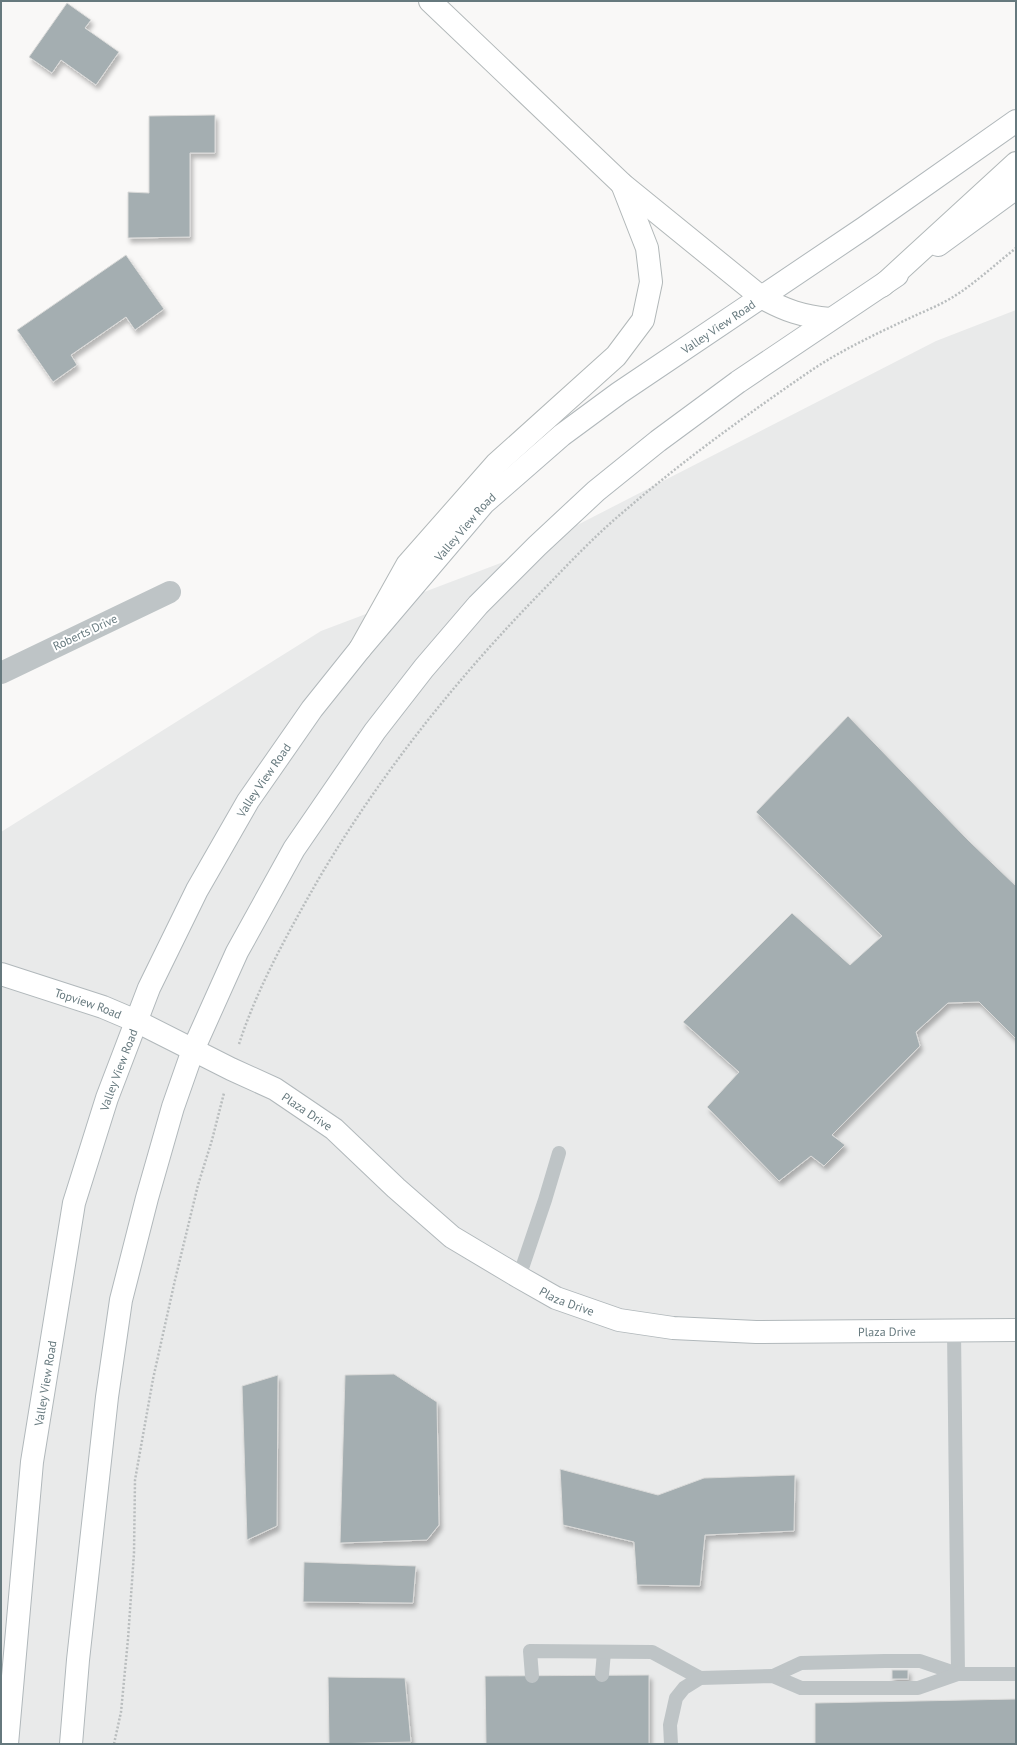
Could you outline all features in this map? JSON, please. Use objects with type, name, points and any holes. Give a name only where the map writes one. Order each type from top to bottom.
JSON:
[{"type":"main road","points":[[430,1],[622,184],[761,297],[782,309],[806,316],[830,319]]},
{"type":"main road","name":"Valley View Road","points":[[7,1744],[32,1462],[74,1203],[107,1098],[149,988],[197,890],[248,800],[312,709],[360,649],[484,504],[562,435],[619,393],[870,223],[1013,123]]},
{"type":"main road","points":[[882,286],[1016,163]]},
{"type":"main road","points":[[360,649],[407,565],[496,464],[616,356],[643,320],[651,282],[647,248],[622,184]]},
{"type":"main road","points":[[71,1744],[78,1660],[107,1397],[121,1300],[147,1198],[173,1107],[193,1050],[237,952],[294,849],[375,731],[424,668],[478,605],[537,546],[596,491],[658,441],[830,319],[882,286],[1016,188]]},
{"type":"main road","name":"Topview Road","points":[[1,974],[68,995],[136,1021],[193,1050]]},
{"type":"main road","name":"Plaza Drive","points":[[193,1050],[275,1089],[334,1129],[396,1188],[452,1237],[519,1278],[556,1298],[619,1320],[673,1328],[756,1332],[1016,1330]]},
{"type":"street","name":"Roberts Drive","points":[[1,673],[170,592]]},
{"type":"lane","points":[[519,1278],[559,1153]]},
{"type":"lane","points":[[954,1331],[958,1674]]},
{"type":"lane","points":[[532,1676],[530,1651],[652,1652],[700,1678],[773,1676],[801,1663],[885,1661],[920,1661],[958,1674],[1016,1674]]},
{"type":"lane","points":[[602,1675],[604,1652]]},
{"type":"lane","points":[[773,1676],[801,1688],[918,1688],[958,1674]]},
{"type":"lane","points":[[671,1744],[670,1725],[676,1698],[684,1688],[700,1678]]},
{"type":"path","points":[[114,1744],[121,1712],[128,1639],[134,1553],[134,1480],[153,1380],[198,1185],[231,1069],[247,1020],[283,940],[336,849],[381,782],[472,665],[517,616],[584,548],[627,508],[723,433],[809,372],[850,347],[954,297],[1016,248]]},
{"type":"shaded area","points":[[1016,310],[1016,1744],[1,1744],[1,832],[321,631],[511,559],[936,341]]},
{"type":"building","points":[[67,3],[91,20],[85,28],[119,52],[96,85],[61,60],[52,73],[29,57]]},
{"type":"building","points":[[215,115],[215,153],[190,153],[190,237],[128,238],[128,192],[149,193],[149,116]]},
{"type":"building","points":[[126,255],[164,309],[135,330],[126,317],[71,355],[77,365],[53,382],[17,330]]},
{"type":"building","points":[[848,716],[968,840],[1016,886],[1016,1039],[979,1002],[948,1003],[916,1032],[920,1046],[832,1135],[845,1145],[824,1166],[811,1156],[779,1181],[707,1107],[739,1072],[683,1022],[792,913],[850,965],[882,936],[756,812]]},
{"type":"building","points":[[394,1374],[437,1402],[439,1525],[427,1540],[340,1543],[345,1375]]},
{"type":"building","points":[[278,1375],[277,1526],[247,1540],[242,1386]]},
{"type":"building","points":[[560,1469],[658,1495],[704,1478],[795,1475],[794,1531],[705,1535],[700,1586],[637,1585],[634,1542],[563,1525]]},
{"type":"building","points":[[304,1562],[416,1566],[413,1603],[303,1602]]},
{"type":"building","points":[[892,1670],[908,1670],[908,1679],[892,1679]]},
{"type":"building","points":[[649,1675],[649,1744],[486,1744],[485,1676]]},
{"type":"building","points":[[328,1677],[405,1678],[411,1742],[329,1744]]},
{"type":"building","points":[[1016,1699],[1016,1744],[815,1744],[815,1703]]}]
